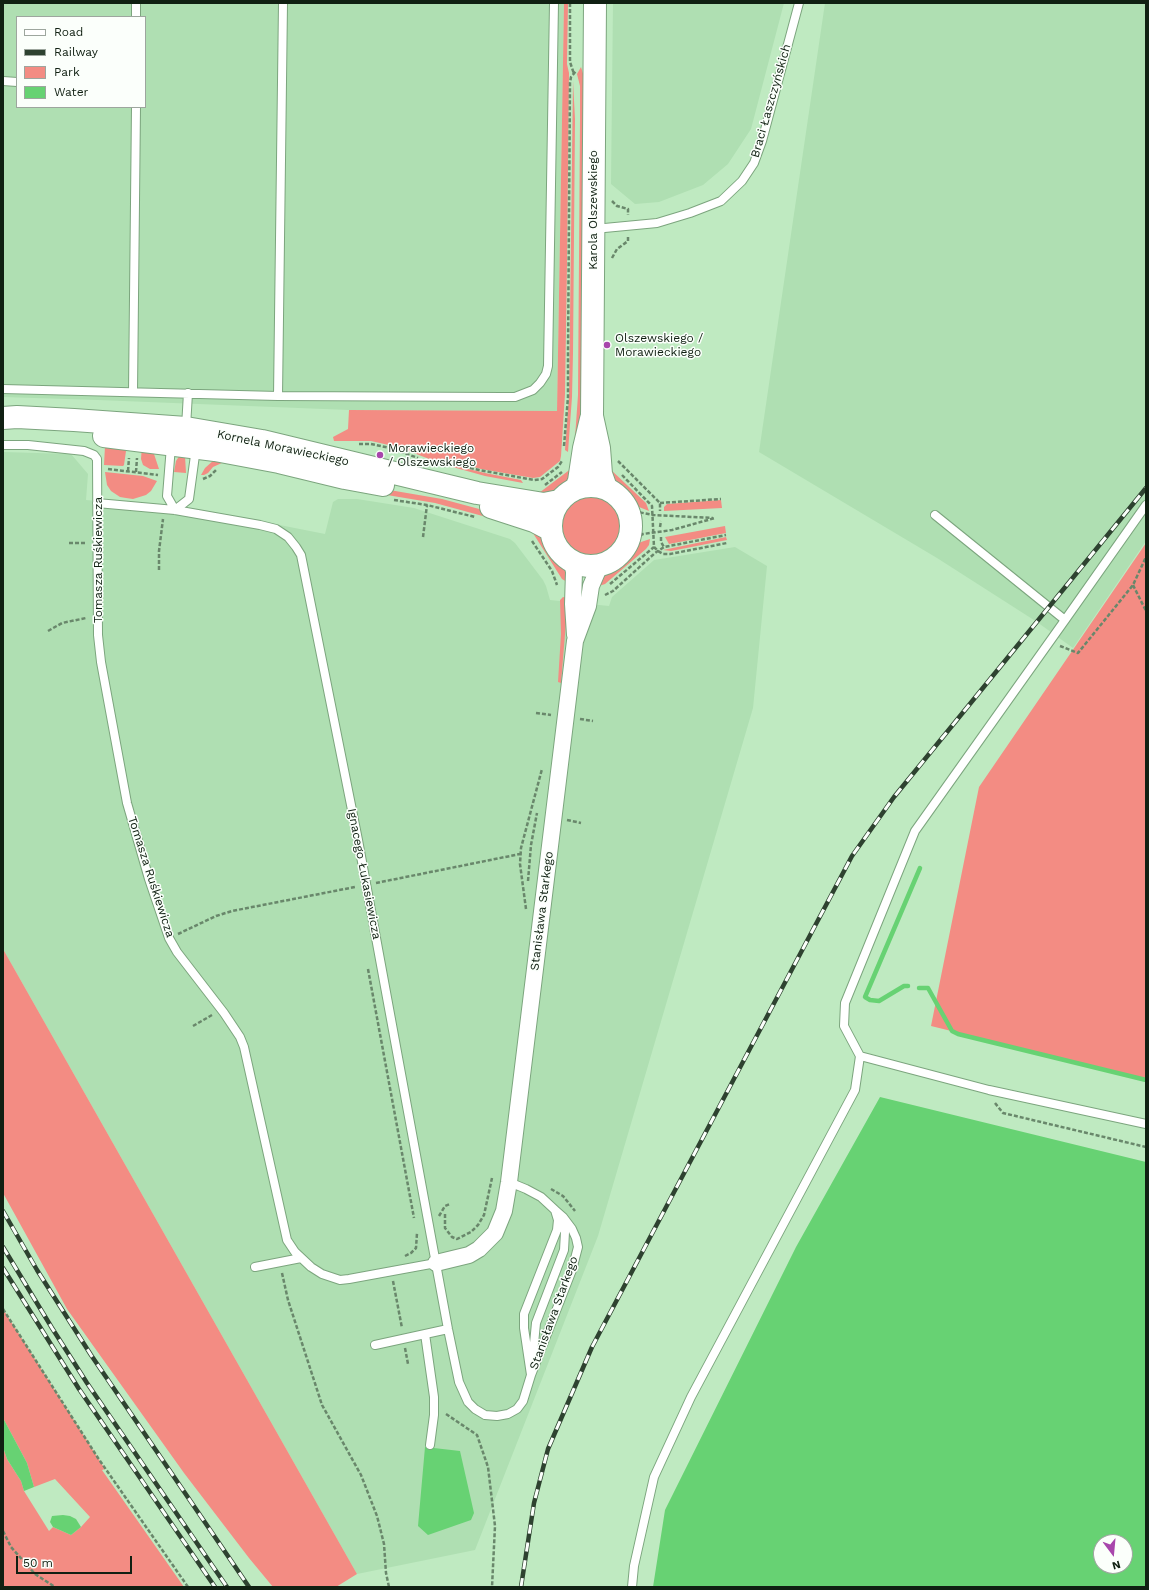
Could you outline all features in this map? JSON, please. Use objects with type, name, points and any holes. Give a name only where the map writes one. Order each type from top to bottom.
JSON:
[{"type":"street","name":"Karola Olszewskiego","points":[[594,3],[592,416],[599,448],[601,474],[614,481]]},
{"type":"street","name":"Karola Olszewskiego","points":[[567,495],[580,481],[584,448],[592,416]]},
{"type":"street","name":"Kornela Morawieckiego","points":[[3,418],[17,417],[74,420],[185,438],[345,478],[467,500],[534,521],[551,530]]},
{"type":"street","name":"Kornela Morawieckiego","points":[[3,424],[185,438],[262,441],[477,493],[544,504],[567,495]]},
{"type":"street","points":[[614,481],[619,497],[628,510],[631,525],[628,540],[622,551],[612,560],[600,565],[586,566],[572,561],[562,553],[554,543],[551,530],[552,515],[567,495],[591,485],[614,481]]},
{"type":"street","points":[[572,561],[574,572],[573,604],[575,641]]},
{"type":"street","points":[[575,641],[588,606],[591,586],[600,565]]},
{"type":"street","name":"Stanisława Starkego","points":[[436,1263],[469,1255],[479,1249],[488,1241],[499,1224],[504,1212],[509,1182],[575,641]]},
{"type":"lane","points":[[136,3],[136,16]]},
{"type":"lane","points":[[278,396],[283,3]]},
{"type":"lane","points":[[3,389],[278,396],[515,397],[533,390],[546,374],[548,366],[554,3]]},
{"type":"lane","name":"Braci Łaszczyńskich","points":[[593,229],[657,223],[690,214],[721,201],[742,181],[754,163],[762,141],[799,3]]},
{"type":"lane","points":[[3,81],[16,82]]},
{"type":"lane","points":[[133,392],[136,108]]},
{"type":"lane","points":[[185,438],[167,496],[175,510],[189,499],[185,438],[188,393]]},
{"type":"lane","name":"Tomasza Ruśkiewicza","points":[[3,445],[28,445],[84,451],[94,455],[97,458],[98,635],[101,662],[127,803],[149,879],[169,938],[177,952],[224,1013],[240,1037],[244,1047],[287,1240],[301,1258],[322,1274],[331,1278],[349,1279],[436,1263]]},
{"type":"lane","name":"Ignacego Łukasiewicza","points":[[97,503],[175,510],[243,521],[276,529],[288,537],[296,547],[304,565],[358,840],[448,1329],[459,1382],[466,1397],[475,1409]]},
{"type":"lane","points":[[632,1587],[634,1566],[654,1477],[691,1397],[855,1090],[860,1056],[844,1026],[845,1003],[915,831],[1066,620],[1146,505]]},
{"type":"lane","points":[[935,515],[1066,620]]},
{"type":"lane","points":[[860,1056],[989,1090],[1146,1124]]},
{"type":"lane","name":"Stanisława Starkego","points":[[475,1409],[485,1415],[497,1416],[508,1414],[517,1409],[523,1401],[531,1375],[574,1265],[578,1247],[572,1229],[563,1217],[541,1197],[509,1182]]},
{"type":"lane","name":"Stanisława Starkego","points":[[531,1375],[524,1328],[524,1314],[557,1230],[558,1220],[555,1210]]},
{"type":"lane","name":"Stanisława Starkego","points":[[531,1375],[536,1323],[564,1250],[565,1232],[561,1220],[555,1210]]},
{"type":"lane","points":[[255,1267],[301,1258]]},
{"type":"lane","points":[[375,1345],[448,1329]]},
{"type":"lane","points":[[425,1334],[434,1406],[430,1445]]},
{"type":"path","points":[[564,450],[568,396],[570,83],[576,67]]},
{"type":"path","points":[[527,480],[542,479],[560,464],[563,456]]},
{"type":"path","points":[[613,456],[660,503],[660,511]]},
{"type":"path","points":[[542,487],[566,468]]},
{"type":"path","points":[[614,481],[649,502],[652,506],[654,547],[663,554],[727,543]]},
{"type":"path","points":[[660,503],[721,499]]},
{"type":"path","points":[[423,536],[427,506]]},
{"type":"path","points":[[159,570],[159,551],[164,510]]},
{"type":"path","points":[[628,510],[653,515],[715,518],[672,530],[643,534],[628,540]]},
{"type":"path","points":[[660,527],[661,521]]},
{"type":"path","points":[[600,597],[613,591],[664,547],[726,535]]},
{"type":"path","points":[[661,537],[661,542],[664,547]]},
{"type":"path","points":[[531,539],[552,571],[557,585]]},
{"type":"path","points":[[69,543],[85,543]]},
{"type":"path","points":[[605,588],[654,547]]},
{"type":"path","points":[[1050,641],[1078,653],[1133,584],[1146,557]]},
{"type":"path","points":[[1133,584],[1146,611]]},
{"type":"path","points":[[48,631],[62,623],[87,618]]},
{"type":"path","points":[[536,713],[550,714],[551,708]]},
{"type":"path","points":[[526,912],[520,864],[521,848],[543,763]]},
{"type":"path","points":[[169,938],[216,916],[232,911],[354,887]]},
{"type":"path","points":[[193,1026],[212,1015]]},
{"type":"path","points":[[989,1090],[994,1103],[1003,1112],[1146,1146]]},
{"type":"path","points":[[445,1214],[445,1228],[452,1237],[457,1239],[471,1232],[478,1225],[484,1215],[493,1175]]},
{"type":"path","points":[[547,1188],[563,1196],[576,1213]]},
{"type":"path","points":[[438,1219],[440,1212],[445,1206],[450,1204]]},
{"type":"path","points":[[280,1262],[288,1300],[322,1404],[361,1475],[377,1516],[384,1544],[386,1573],[390,1587]]},
{"type":"path","points":[[3,1309],[98,1458],[188,1587]]},
{"type":"path","points":[[434,1406],[477,1435],[488,1467],[495,1526],[492,1587]]},
{"type":"path","points":[[3,1531],[11,1547],[34,1574],[55,1587]]},
{"type":"shaded area","points":[[3,3],[564,3],[557,411],[349,410],[3,397]]},
{"type":"shaded area","points":[[613,3],[784,3],[751,129],[728,164],[703,185],[659,202],[635,204],[611,184]]},
{"type":"shaded area","points":[[825,3],[1146,3],[1146,541],[1073,648],[1037,622],[937,558],[759,452]]},
{"type":"shaded area","points":[[3,452],[71,454],[88,474],[86,500],[178,508],[229,515],[325,534],[333,502],[338,499],[357,499],[414,508],[510,539],[515,543],[543,580],[550,600],[609,606],[612,597],[654,560],[735,547],[767,566],[753,708],[598,1236],[475,1550],[357,1574],[3,949]]},
{"type":"green space","points":[[564,3],[568,3],[567,64],[569,73],[565,394],[560,461],[540,477],[533,478],[481,469],[446,459],[443,460],[442,464],[401,448],[371,441],[334,441],[333,437],[348,429],[349,410],[557,411]]},
{"type":"green space","points":[[581,67],[585,80],[584,394],[579,452],[574,452],[578,395],[580,86],[577,74]]},
{"type":"green space","points":[[573,81],[575,119],[573,353],[572,397],[568,452],[565,450],[569,396]]},
{"type":"green space","points":[[142,445],[151,450],[154,454],[159,469],[150,469],[143,465],[141,459]]},
{"type":"green space","points":[[105,446],[124,448],[126,451],[123,466],[104,465]]},
{"type":"green space","points":[[180,455],[185,456],[186,473],[174,472],[176,461]]},
{"type":"green space","points":[[214,460],[442,499],[483,510],[490,518],[435,503],[381,494],[224,462],[213,467],[208,473],[201,475],[205,468]]},
{"type":"green space","points":[[452,465],[521,480],[523,483],[485,476],[449,466]]},
{"type":"green space","points":[[572,468],[569,484],[558,493],[536,497],[539,493]]},
{"type":"green space","points":[[609,468],[646,503],[649,511],[634,505],[615,486]]},
{"type":"green space","points":[[105,472],[143,476],[157,481],[151,491],[146,495],[133,499],[120,497],[111,491],[107,485]]},
{"type":"green space","points":[[584,494],[596,494],[613,503],[620,514],[622,526],[620,538],[613,549],[596,558],[584,558],[572,553],[563,544],[558,532],[558,520],[563,508],[572,499]]},
{"type":"green space","points":[[721,500],[722,508],[664,511],[664,507],[667,504]]},
{"type":"green space","points":[[725,526],[726,533],[669,544],[665,537]]},
{"type":"green space","points":[[531,530],[544,536],[554,554],[565,568],[567,582],[562,579]]},
{"type":"green space","points":[[726,537],[727,540],[671,551],[663,550]]},
{"type":"green space","points":[[650,539],[649,545],[646,549],[605,584],[599,586],[603,574],[620,562],[635,546]]},
{"type":"green space","points":[[1146,543],[1146,1079],[931,1026],[979,787]]},
{"type":"green space","points":[[563,597],[568,598],[561,683],[558,682],[561,634],[560,600]]},
{"type":"green space","points":[[3,949],[357,1574],[336,1587],[273,1587],[184,1473],[67,1309],[3,1193]]},
{"type":"green space","points":[[3,1309],[105,1469],[102,1470],[184,1587],[3,1587],[3,1447],[7,1459],[21,1481],[24,1491],[49,1531],[53,1527],[71,1535],[90,1517],[55,1479],[34,1487],[27,1463],[3,1418]]},
{"type":"water","points":[[880,1097],[1146,1162],[1146,1587],[653,1587],[665,1510],[796,1247]]},
{"type":"water","points":[[3,1418],[27,1463],[34,1487],[24,1491],[21,1481],[7,1459],[3,1447]]},
{"type":"water","points":[[425,1447],[460,1451],[474,1513],[471,1520],[428,1535],[418,1526]]},
{"type":"water","points":[[63,1515],[76,1519],[81,1527],[71,1535],[53,1527],[50,1522],[52,1516]]},
{"type":"waterway","points":[[908,986],[904,986],[879,1001],[870,1000],[865,997],[920,868]]},
{"type":"waterway","points":[[919,988],[928,988],[952,1031],[958,1034],[1146,1080]]},
{"type":"railway","points":[[521,1587],[534,1503],[548,1449],[592,1347],[852,856],[894,797],[1146,488]]},
{"type":"railway","points":[[3,1211],[37,1270],[91,1355],[249,1587]]},
{"type":"railway","points":[[3,1247],[87,1383],[227,1587]]},
{"type":"railway","points":[[3,1268],[79,1389],[215,1587]]},
{"type":"place","name":"Olszewskiego / Morawieckiego","points":[[607,345]]},
{"type":"place","name":"Morawieckiego / Olszewskiego","points":[[380,455]]}]
